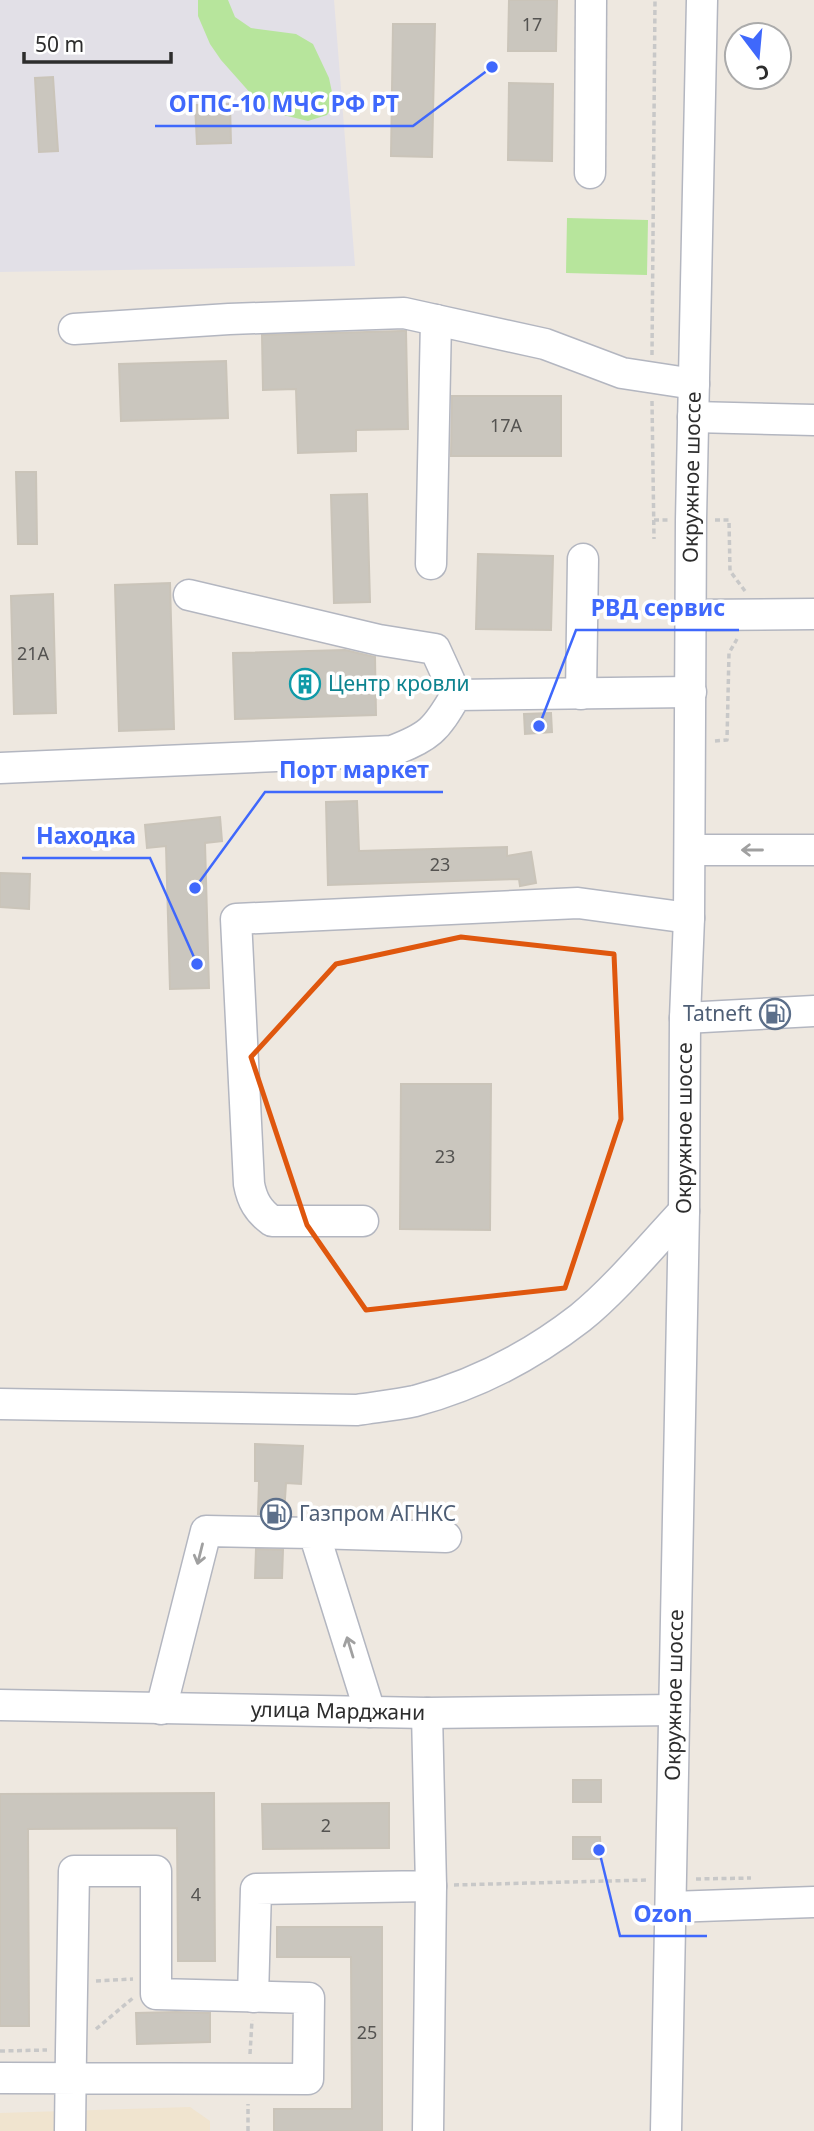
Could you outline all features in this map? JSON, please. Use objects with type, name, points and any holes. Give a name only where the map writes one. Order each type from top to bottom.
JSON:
[{"type":"street","points":[[590,173],[591,0]]},
{"type":"street","name":"Окружное шоссе","points":[[666,2131],[684,1211],[685,1017],[689,918],[694,384],[702,0]]},
{"type":"street","points":[[74,328],[404,313],[545,344],[622,373],[694,384]]},
{"type":"street","points":[[431,564],[436,320]]},
{"type":"street","points":[[694,417],[814,421]]},
{"type":"street","points":[[581,694],[583,559]]},
{"type":"street","points":[[189,595],[379,640],[435,649],[456,695]]},
{"type":"street","points":[[691,615],[814,614]]},
{"type":"street","points":[[456,695],[691,692]]},
{"type":"street","points":[[0,768],[392,751],[414,742],[442,722],[456,695]]},
{"type":"street","points":[[690,850],[814,850]]},
{"type":"street","points":[[363,1221],[272,1221],[257,1207],[251,1196],[248,1184],[236,919],[578,903],[689,918]]},
{"type":"street","points":[[685,1017],[814,1011]]},
{"type":"street","points":[[0,1404],[357,1410],[414,1401],[471,1382],[524,1357],[547,1341],[581,1317],[684,1211]]},
{"type":"street","points":[[162,1709],[206,1531],[446,1537]]},
{"type":"street","points":[[314,1533],[370,1712]]},
{"type":"street","name":"улица Марджани","points":[[0,1705],[427,1713],[674,1710]]},
{"type":"street","points":[[427,1713],[431,1885],[428,2131]]},
{"type":"street","points":[[0,2078],[71,2078],[308,2079],[309,1998],[156,1994],[156,1871],[74,1871],[71,2078],[70,2131]]},
{"type":"street","points":[[253,1997],[256,1889],[431,1885]]},
{"type":"street","points":[[670,1893],[814,1902]]},
{"type":"path","points":[[654,539],[652,378],[655,0]]},
{"type":"path","points":[[431,1885],[670,1893],[762,1877]]},
{"type":"highlighted area","points":[[461,937],[614,954],[621,1119],[565,1288],[366,1310],[307,1225],[251,1057],[336,964]]},
{"type":"shaded area","points":[[0,0],[334,0],[355,266],[0,272]]},
{"type":"shaded area","points":[[190,2107],[210,2121],[210,2131],[0,2131],[0,2113]]},
{"type":"green space","points":[[198,0],[228,0],[235,17],[251,28],[296,34],[313,44],[329,78],[333,97],[332,107],[327,115],[308,121],[279,114],[261,105],[210,44],[198,16]]},
{"type":"green space","points":[[567,218],[648,220],[647,275],[566,273]]},
{"type":"building","points":[[509,0],[557,0],[556,51],[508,51]]},
{"type":"building","points":[[393,24],[435,24],[432,157],[391,156]]},
{"type":"building","points":[[53,77],[58,151],[39,152],[35,78]]},
{"type":"building","points":[[509,83],[553,84],[552,161],[508,160]]},
{"type":"building","points":[[230,104],[231,143],[197,144],[195,105]]},
{"type":"building","points":[[406,331],[408,429],[356,430],[356,451],[298,453],[296,389],[263,390],[262,335]]},
{"type":"building","points":[[226,361],[228,418],[121,421],[119,364]]},
{"type":"building","points":[[452,396],[561,396],[561,456],[451,456]]},
{"type":"building","points":[[16,472],[36,472],[37,544],[18,544]]},
{"type":"building","points":[[367,494],[370,602],[334,603],[331,495]]},
{"type":"building","points":[[478,554],[553,556],[551,630],[476,629]]},
{"type":"building","points":[[170,583],[174,729],[119,731],[115,585]]},
{"type":"building","points":[[53,594],[56,713],[14,714],[11,596]]},
{"type":"building","name":"Центр кровли","points":[[345,650],[375,657],[376,715],[235,719],[233,653]]},
{"type":"building","points":[[551,713],[552,732],[525,734],[524,714]]},
{"type":"building","points":[[357,801],[359,851],[507,847],[507,856],[531,852],[536,883],[520,886],[519,879],[328,885],[326,802]]},
{"type":"building","points":[[220,817],[222,841],[205,843],[209,988],[170,989],[166,846],[147,848],[145,825]]},
{"type":"building","points":[[0,873],[30,874],[29,909],[0,907]]},
{"type":"building","points":[[401,1084],[491,1084],[490,1230],[400,1229]]},
{"type":"building","points":[[255,1444],[303,1446],[301,1484],[286,1483],[284,1515],[258,1514],[259,1481],[255,1481]]},
{"type":"building","points":[[256,1549],[283,1550],[282,1578],[255,1578]]},
{"type":"building","points":[[573,1780],[601,1780],[601,1802],[573,1802]]},
{"type":"building","points":[[214,1793],[215,1961],[178,1961],[177,1828],[28,1829],[29,2026],[0,2026],[0,1794]]},
{"type":"building","points":[[389,1803],[389,1848],[263,1849],[262,1804]]},
{"type":"building","points":[[573,1837],[600,1837],[601,1859],[573,1859]]},
{"type":"building","points":[[277,1927],[382,1927],[382,2131],[274,2131],[274,2109],[352,2109],[351,1957],[277,1957]]},
{"type":"building","points":[[136,2013],[210,2013],[210,2042],[137,2044]]},
{"type":"place","name":"ОГПС-10 МЧС РФ РТ","points":[[492,67]]},
{"type":"place","name":"Центр кровли","points":[[305,684]]},
{"type":"place","name":"РВД сервис","points":[[539,726]]},
{"type":"place","name":"Порт маркет","points":[[195,888]]},
{"type":"place","name":"Находка","points":[[197,964]]},
{"type":"place","name":"Tatneft","points":[[775,1014]]},
{"type":"place","name":"Газпром АГНКС","points":[[276,1514]]},
{"type":"place","name":"Ozon","points":[[599,1850]]}]
